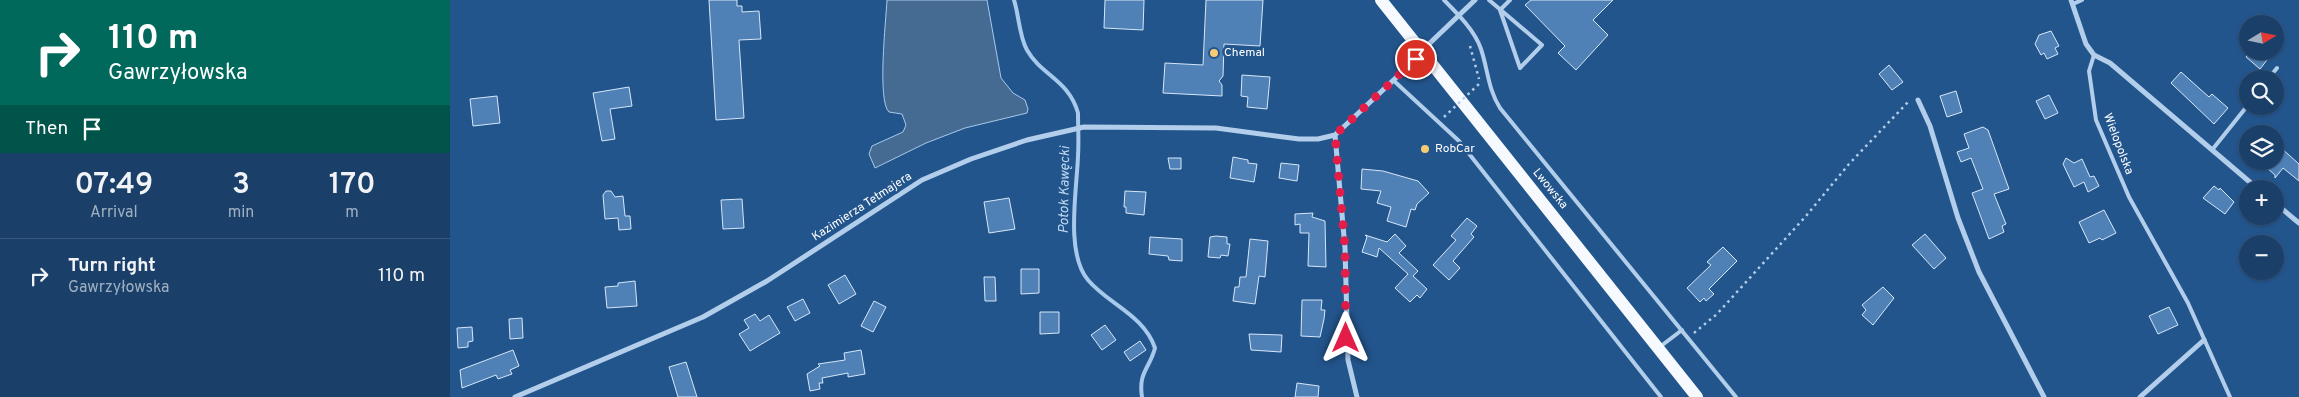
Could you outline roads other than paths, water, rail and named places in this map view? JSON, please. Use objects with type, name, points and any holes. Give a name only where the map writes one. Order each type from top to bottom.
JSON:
[{"type":"main road","name":"Lwowska","points":[[1381,0],[1696,397]]},
{"type":"street","points":[[1357,397],[1348,360],[1345,248],[1335,135],[1475,0]]},
{"type":"street","points":[[2072,2],[2086,44],[2094,55],[2110,63],[2247,180]]},
{"type":"street","points":[[1918,100],[1930,126],[1958,218],[1979,272],[2044,397]]},
{"type":"street","name":"Kazimierza Tetmajera","points":[[515,397],[682,328],[730,303],[922,180],[993,151],[1027,140],[1084,127],[1216,128],[1299,139],[1318,139],[1335,135]]},
{"type":"street","points":[[2284,210],[2299,223]]},
{"type":"street","points":[[2140,397],[2204,340]]},
{"type":"lane","points":[[1444,0],[1459,16],[1480,47],[1492,96],[1500,108],[1736,397]]},
{"type":"lane","points":[[1489,0],[1542,45],[1520,68],[1500,10]]},
{"type":"lane","points":[[1500,10],[1510,0]]},
{"type":"lane","points":[[2072,2],[2082,0]]},
{"type":"lane","name":"Wielopolska","points":[[2094,55],[2089,71],[2096,120],[2129,197],[2188,303],[2230,397]]},
{"type":"lane","points":[[1393,80],[1459,141],[1661,397]]},
{"type":"lane","points":[[2212,150],[2240,115]]},
{"type":"lane","points":[[1659,348],[1682,330]]},
{"type":"water","points":[[887,0],[987,0],[1001,78],[1013,93],[1025,100],[1028,109],[1027,113],[965,128],[926,143],[875,168],[869,154],[872,146],[903,132],[906,125],[902,114],[889,112],[885,105],[883,93]]},
{"type":"waterway","name":"Potok Kawęcki","points":[[1014,0],[1022,38],[1027,50],[1033,59],[1062,85],[1074,102],[1078,113],[1074,238],[1081,268],[1088,280],[1096,288],[1143,327],[1155,348],[1143,376],[1142,397]]},
{"type":"place","name":"Chemal","points":[[1214,53]]},
{"type":"place","name":"RobCar","points":[[1425,149]]}]
